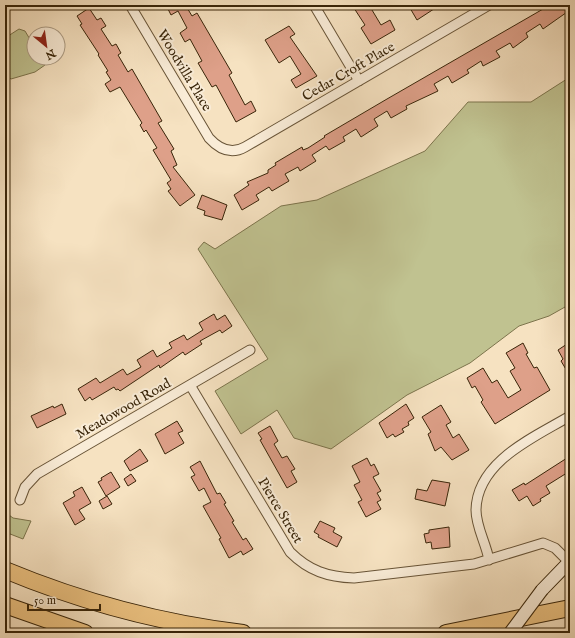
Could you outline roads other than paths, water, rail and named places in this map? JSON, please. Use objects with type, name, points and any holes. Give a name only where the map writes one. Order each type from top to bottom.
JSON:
[{"type":"highway","points":[[5,570],[51,588],[120,610],[190,625],[243,633]]},
{"type":"highway","points":[[5,605],[84,633]]},
{"type":"highway","points":[[446,633],[570,608]]},
{"type":"main road","points":[[510,633],[542,590],[569,561]]},
{"type":"street","name":"Woodvilla Place","points":[[130,5],[209,138],[218,148]]},
{"type":"street","points":[[314,5],[359,81]]},
{"type":"street","name":"Cedar Croft Place","points":[[218,148],[227,151],[240,150],[359,81],[477,8],[489,5]]},
{"type":"street","name":"Meadowood Road","points":[[20,500],[24,487],[37,474],[250,350]]},
{"type":"street","name":"Pierce Street","points":[[190,385],[290,552],[308,568],[321,574],[354,578],[450,567],[489,560],[543,543],[555,548],[569,561]]},
{"type":"street","points":[[489,560],[488,550],[479,526],[476,510],[479,494],[488,475],[516,449],[570,416]]}]
